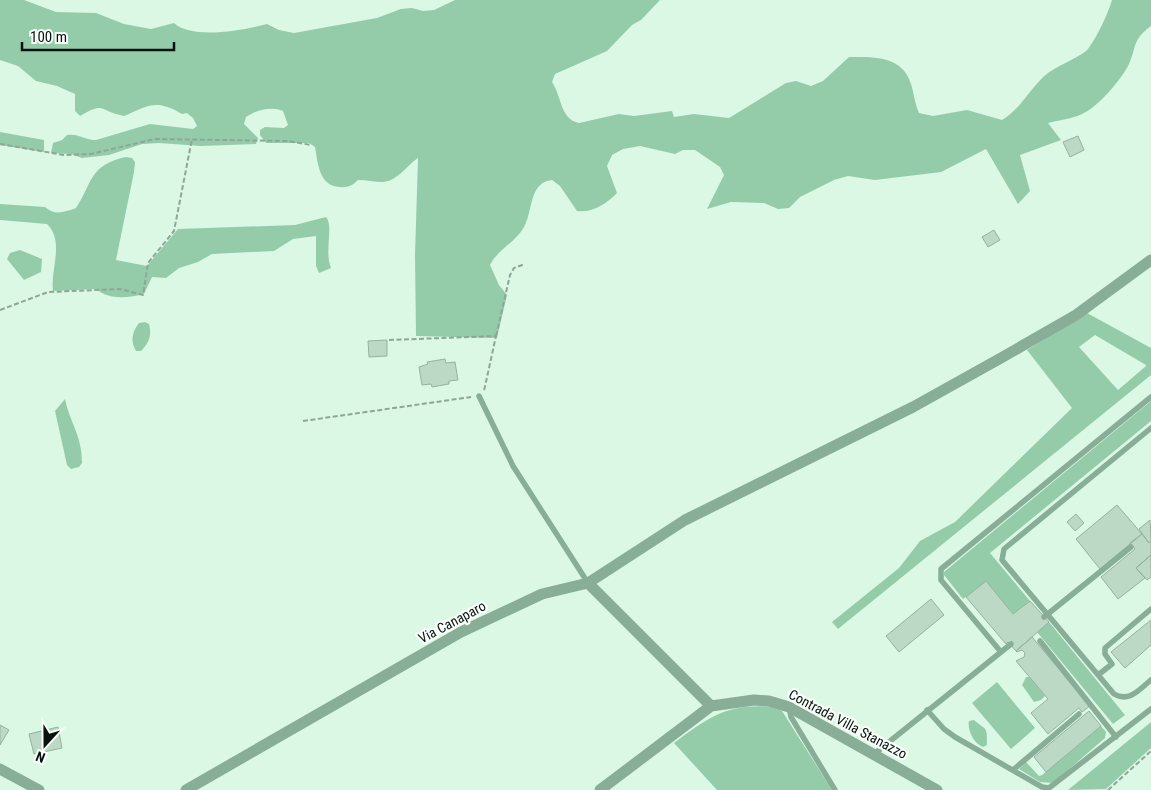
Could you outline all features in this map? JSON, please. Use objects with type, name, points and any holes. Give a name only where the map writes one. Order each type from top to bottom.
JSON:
[{"type":"street","name":"Via Canaparo","points":[[186,790],[461,632],[542,594],[588,583],[685,520],[842,440],[913,407],[1076,315],[1151,260]]},
{"type":"street","points":[[588,583],[711,706],[600,790]]},
{"type":"street","name":"Contrada Villa Stanazzo","points":[[711,706],[754,700],[769,701],[789,707],[937,790]]},
{"type":"street","points":[[0,769],[36,789]]},
{"type":"lane","points":[[479,396],[513,466],[588,583]]},
{"type":"lane","points":[[1001,652],[941,580],[941,569],[1151,398]]},
{"type":"lane","points":[[1151,428],[1004,549],[1002,560],[1111,692],[1119,697],[1128,697],[1151,680]]},
{"type":"lane","points":[[1046,615],[1131,547]]},
{"type":"lane","points":[[1098,675],[1112,664],[1105,654],[1105,648],[1151,609]]},
{"type":"lane","points":[[1040,642],[1116,737]]},
{"type":"lane","points":[[874,754],[1010,644]]},
{"type":"lane","points":[[789,707],[791,717],[834,790]]},
{"type":"lane","points":[[927,710],[944,729],[955,737],[1042,787],[1049,788],[1151,709]]},
{"type":"lane","points":[[1013,770],[1079,714]]},
{"type":"path","points":[[0,144],[46,154],[82,155],[155,139],[288,140],[311,145]]},
{"type":"path","points":[[0,310],[48,292],[120,289],[143,295],[148,262],[174,231],[192,139]]},
{"type":"path","points":[[303,421],[479,396],[487,383],[510,276],[514,268],[524,264]]},
{"type":"path","points":[[389,340],[496,336]]},
{"type":"path","points":[[1108,790],[1151,751]]},
{"type":"green space","points":[[0,0],[24,0],[56,12],[96,13],[124,24],[151,29],[174,23],[182,28],[193,31],[219,32],[267,24],[279,30],[294,33],[377,18],[401,9],[434,10],[455,0],[660,0],[607,51],[555,74],[552,82],[562,107],[568,117],[579,123],[619,114],[634,116],[672,111],[674,117],[694,114],[729,118],[786,83],[796,81],[811,86],[823,81],[849,57],[877,58],[894,63],[901,68],[911,84],[919,113],[933,116],[967,110],[1002,120],[1015,109],[1048,73],[1088,49],[1102,25],[1112,0],[1151,0],[1151,26],[1138,39],[1126,70],[1095,106],[1082,114],[1048,123],[1061,140],[1020,155],[1030,191],[1018,204],[986,149],[941,172],[875,180],[848,176],[834,180],[800,197],[789,208],[778,209],[764,203],[731,202],[707,209],[724,175],[720,167],[695,150],[683,150],[675,154],[640,146],[623,149],[612,155],[607,166],[617,193],[604,204],[588,211],[577,211],[560,186],[552,180],[545,182],[535,192],[524,227],[493,259],[490,265],[499,285],[507,295],[497,338],[416,336],[415,255],[418,158],[397,176],[387,181],[358,180],[348,187],[333,186],[328,183],[321,173],[315,147],[309,143],[266,143],[260,135],[260,130],[265,127],[284,128],[288,125],[283,111],[274,109],[254,112],[246,117],[244,124],[258,138],[256,144],[201,146],[159,143],[142,144],[109,155],[82,158],[71,154],[51,153],[53,143],[62,140],[67,135],[96,140],[150,124],[193,129],[197,126],[193,118],[187,113],[182,114],[166,106],[159,105],[153,105],[124,116],[98,108],[80,116],[75,111],[75,94],[57,86],[36,81],[18,66],[0,60]]},
{"type":"green space","points":[[0,132],[44,140],[44,152],[0,145]]},
{"type":"green space","points":[[126,157],[132,158],[135,162],[116,260],[147,266],[178,229],[295,225],[326,217],[329,226],[328,254],[331,268],[319,273],[316,266],[316,236],[293,239],[274,251],[212,254],[198,262],[179,268],[166,278],[152,277],[144,294],[125,297],[106,295],[96,289],[53,291],[56,247],[52,231],[47,224],[0,220],[0,204],[45,207],[52,212],[64,212],[76,208],[98,170],[114,160]]},
{"type":"green space","points":[[20,250],[42,259],[41,272],[24,280],[7,259],[10,253]]},
{"type":"green space","points":[[1087,313],[1151,348],[1151,375],[838,629],[832,622],[899,568],[920,541],[955,522],[1072,408],[1027,350]],"holes":[[[1095,335],[1146,365],[1118,390],[1079,347]]]},
{"type":"green space","points":[[145,322],[149,324],[149,339],[141,351],[136,351],[132,340],[133,333],[139,323]]},
{"type":"green space","points":[[65,399],[78,437],[82,463],[79,467],[71,469],[67,465],[55,411]]},
{"type":"green space","points":[[1151,401],[1151,421],[990,553],[1030,601],[1013,614],[986,582],[963,599],[944,575],[944,572]]},
{"type":"green space","points":[[1049,622],[1125,715],[1113,724],[1037,632]]},
{"type":"green space","points":[[1026,677],[1030,677],[1045,696],[1041,700],[1034,702],[1022,685]]},
{"type":"green space","points":[[997,682],[1035,728],[1011,749],[972,703]]},
{"type":"green space","points":[[744,707],[775,707],[782,711],[832,790],[717,790],[674,743],[698,725],[720,713]]},
{"type":"green space","points":[[974,720],[986,732],[987,745],[983,747],[974,740],[970,732],[969,721]]},
{"type":"green space","points":[[1151,722],[1151,748],[1106,789],[1068,790]]},
{"type":"green space","points":[[1101,726],[1106,732],[1105,738],[1053,783],[1040,782],[1019,769],[1026,762],[1039,776],[1042,775]]},
{"type":"building","points":[[1078,136],[1084,150],[1070,157],[1063,142]]},
{"type":"building","points":[[994,230],[1000,240],[988,247],[982,237]]},
{"type":"building","points":[[387,340],[387,356],[369,357],[368,341]]},
{"type":"building","points":[[445,359],[446,363],[455,362],[458,380],[449,381],[449,384],[432,387],[431,384],[422,385],[419,367],[428,364],[427,362]]},
{"type":"building","points":[[1117,505],[1142,534],[1100,569],[1076,539]]},
{"type":"building","points":[[1076,514],[1084,523],[1075,531],[1067,522]]},
{"type":"building","points":[[1150,520],[1151,541],[1149,543],[1139,529]]},
{"type":"building","points":[[1142,534],[1149,543],[1151,541],[1151,555],[1136,568],[1145,578],[1118,599],[1101,577],[1135,549],[1130,543]]},
{"type":"building","points":[[1151,555],[1151,577],[1147,580],[1136,568]]},
{"type":"building","points":[[986,581],[1013,614],[1030,601],[1049,622],[1016,651],[1008,642],[1006,644],[966,597]]},
{"type":"building","points":[[931,599],[944,615],[899,652],[886,636]]},
{"type":"building","points":[[1151,620],[1151,645],[1125,668],[1111,652]]},
{"type":"building","points":[[1032,637],[1090,706],[1082,712],[1079,708],[1048,734],[1031,713],[1048,699],[1016,661],[1024,657],[1025,653],[1022,650],[1016,651]]},
{"type":"building","points":[[1089,711],[1101,726],[1046,772],[1034,757]]},
{"type":"building","points":[[0,725],[9,730],[0,745]]},
{"type":"building","points":[[58,727],[62,748],[34,754],[29,734]]}]
